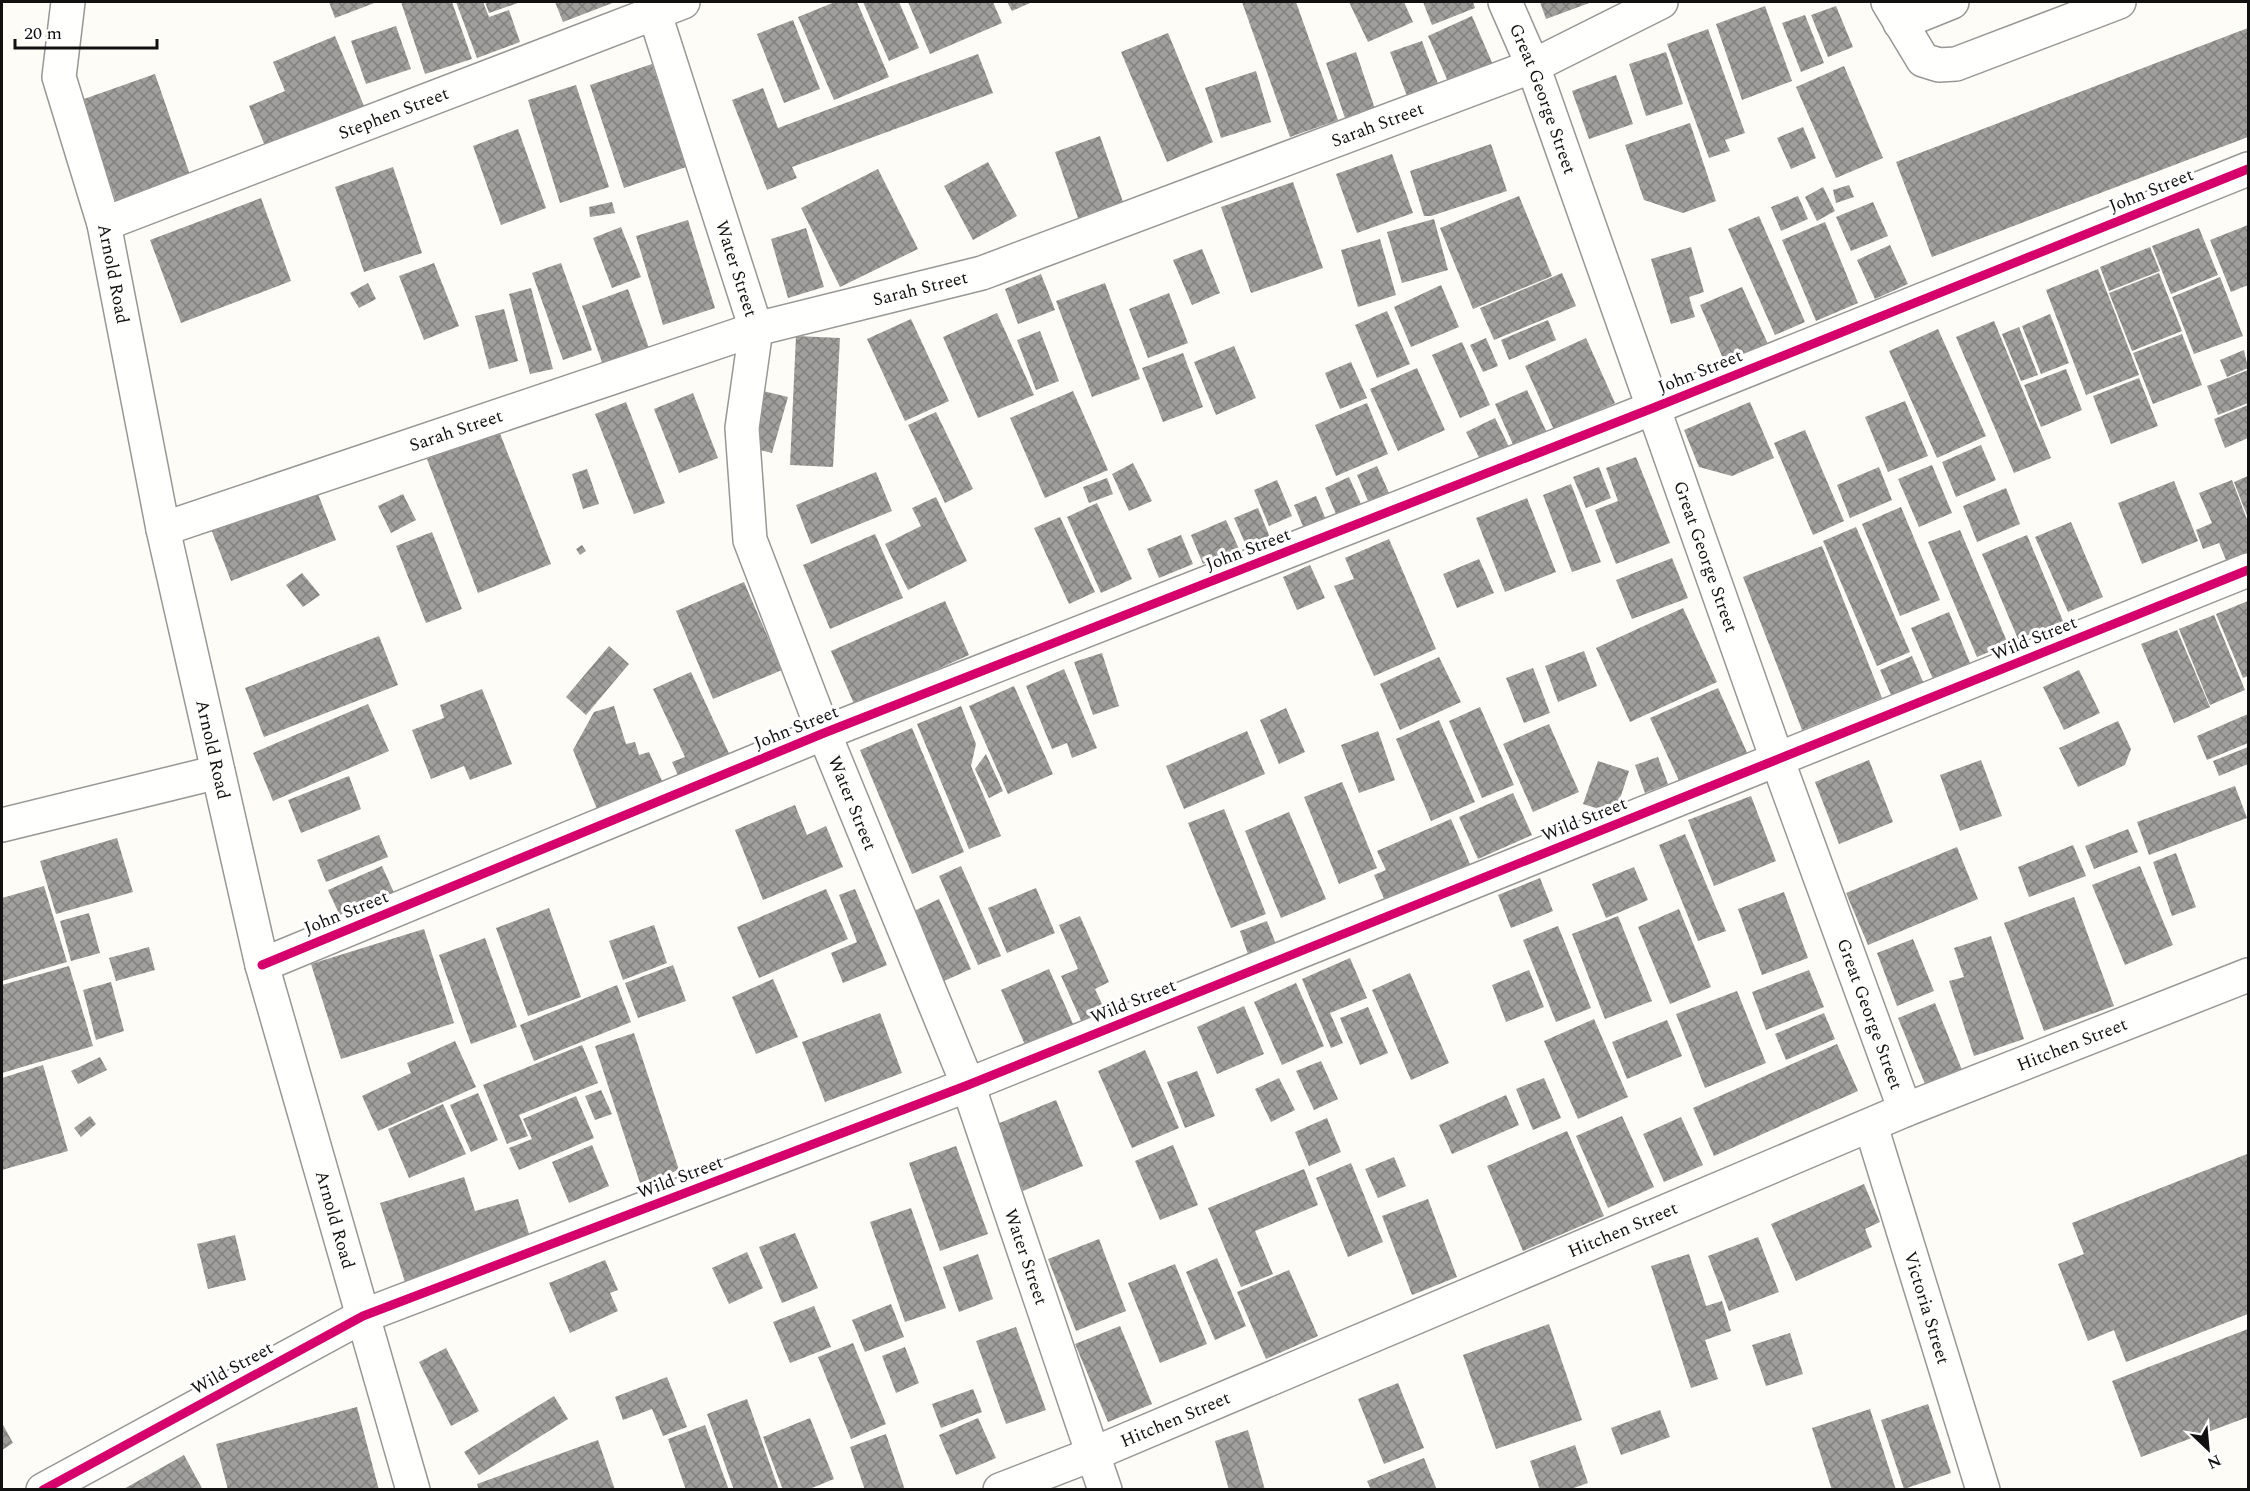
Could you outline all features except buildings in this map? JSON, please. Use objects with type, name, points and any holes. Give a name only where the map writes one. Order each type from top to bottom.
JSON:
[{"type":"street","name":"Arnold Road","points":[[68,2],[59,77],[104,224],[163,529],[262,965],[413,1490]]},
{"type":"street","name":"Great George Street","points":[[1505,2],[1533,66],[1777,759],[1905,1110]]},
{"type":"street","name":"Sarah Street","points":[[163,529],[756,329],[982,273],[1533,66],[1662,2]]},
{"type":"street","points":[[1952,2],[1894,12],[1923,60],[1939,65],[1956,64],[2119,2]]},
{"type":"street","name":"Stephen Street","points":[[104,224],[663,5]]},
{"type":"street","name":"Water Street","points":[[663,5],[756,329],[742,428],[750,540],[824,733],[968,1085],[1105,1490]]},
{"type":"street","name":"John Street","points":[[262,965],[824,733],[1653,408],[2248,169]]},
{"type":"street","name":"Wild Street","points":[[43,1490],[363,1316],[968,1085],[2248,570]]},
{"type":"street","points":[[2,825],[218,772]]},
{"type":"street","name":"Hitchen Street","points":[[1000,1490],[1093,1454],[1905,1110],[2248,975]]},
{"type":"street","name":"Victoria Street","points":[[1870,1126],[1983,1490]]},
{"type":"cycle path","points":[[262,965],[824,733],[1653,408],[2248,169]]},
{"type":"cycle path","points":[[43,1490],[363,1316],[968,1085],[2248,570]]}]
